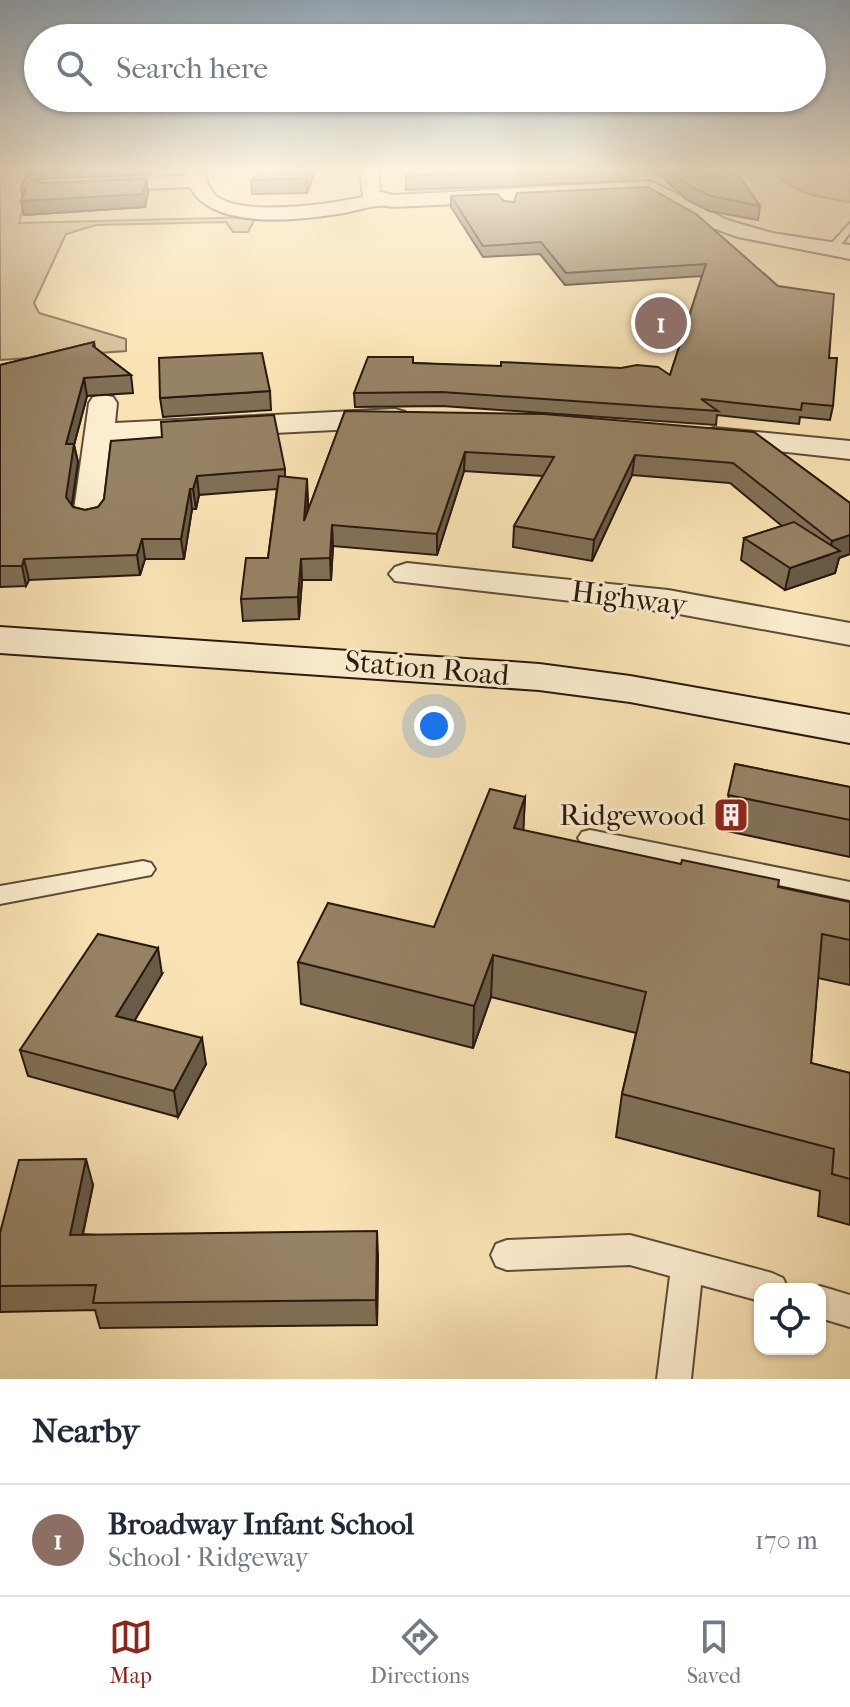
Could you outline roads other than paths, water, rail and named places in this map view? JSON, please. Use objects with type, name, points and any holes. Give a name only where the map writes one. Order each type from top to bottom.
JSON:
[{"type":"main road","name":"Station Road","points":[[0,640],[539,677],[630,689],[850,729]]},
{"type":"street","points":[[761,232],[841,251]]},
{"type":"street","points":[[89,517],[103,403]]},
{"type":"street","points":[[100,433],[314,420],[416,418]]},
{"type":"street","points":[[684,434],[850,450]]},
{"type":"street","name":"Highway","points":[[407,574],[668,601],[850,634]]},
{"type":"lane","points":[[590,838],[850,891]]},
{"type":"lane","points":[[0,895],[143,869]]},
{"type":"lane","points":[[507,1255],[630,1250],[754,1284]]},
{"type":"lane","points":[[674,1379],[687,1265]]},
{"type":"lane","points":[[826,1304],[850,1311]]},
{"type":"place","name":"Broadway Infant School","points":[[661,323]]},
{"type":"place","name":"Ridgewood","points":[[731,815]]}]
